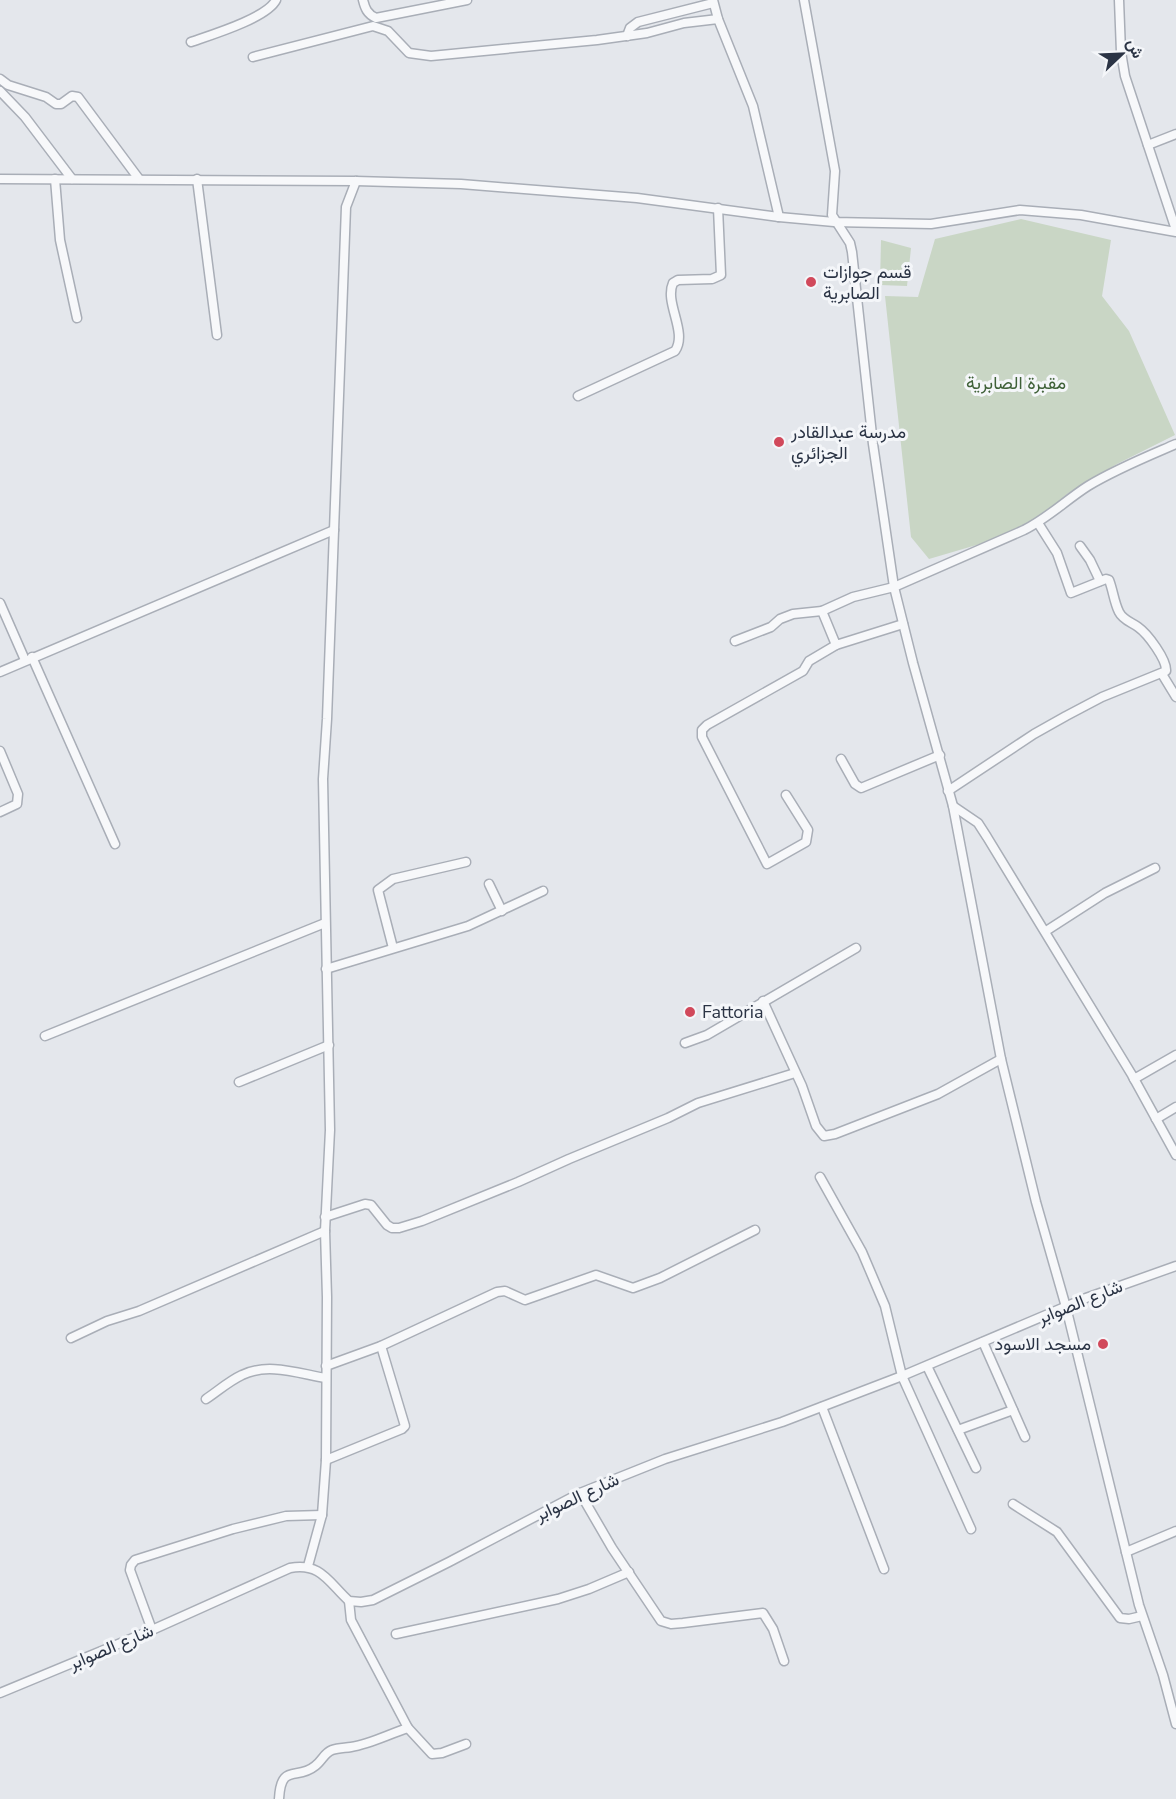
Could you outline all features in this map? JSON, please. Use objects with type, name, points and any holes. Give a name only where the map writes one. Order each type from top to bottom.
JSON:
[{"type":"street","points":[[191,42],[232,28],[266,10],[276,0]]},
{"type":"street","points":[[363,0],[365,9],[376,18],[467,0]]},
{"type":"street","points":[[804,0],[835,171],[832,215],[834,222],[850,243],[852,252],[874,456],[894,587],[953,806],[1000,1059],[1037,1206],[1066,1307],[1142,1616],[1163,1675],[1176,1724]]},
{"type":"street","points":[[0,179],[197,179],[461,184],[637,198],[834,222],[931,224],[1020,210],[1082,215],[1176,231],[1122,65],[1119,0]]},
{"type":"street","points":[[627,36],[630,28],[638,22],[713,2],[753,106],[779,217]]},
{"type":"street","points":[[253,57],[373,26],[388,31],[410,53],[431,56],[627,36],[677,24],[718,19]]},
{"type":"street","points":[[0,79],[8,85],[46,96],[56,104],[72,96],[78,97],[139,179]]},
{"type":"street","points":[[0,91],[38,133],[72,179]]},
{"type":"street","points":[[1148,145],[1176,134]]},
{"type":"street","points":[[55,179],[60,240],[77,318]]},
{"type":"street","points":[[197,179],[217,335]]},
{"type":"street","points":[[356,181],[346,207],[323,779],[330,1130],[325,1217],[326,1460],[322,1515],[308,1566],[325,1575],[349,1601],[351,1620],[408,1728],[432,1754],[442,1753],[466,1744]]},
{"type":"street","points":[[578,396],[675,351],[679,340],[671,292],[673,283],[678,280],[712,279],[721,275],[723,271],[718,208]]},
{"type":"street","points":[[735,641],[771,627],[794,614],[822,612],[853,597],[894,587],[1038,523],[1094,482],[1176,444]]},
{"type":"street","points":[[948,791],[1034,734],[1066,716],[1102,697],[1166,671],[1166,664],[1151,640],[1144,632],[1126,620],[1119,611],[1109,580],[1100,581],[1071,593],[1057,553],[1038,523]]},
{"type":"street","points":[[0,672],[334,530]]},
{"type":"street","points":[[1080,546],[1089,558],[1100,581]]},
{"type":"street","points":[[0,603],[29,659],[115,844]]},
{"type":"street","points":[[822,612],[836,645]]},
{"type":"street","points":[[786,795],[808,830],[806,842],[767,864],[702,737],[702,730],[706,725],[803,671],[809,661],[836,645],[903,624]]},
{"type":"street","points":[[1162,674],[1176,697]]},
{"type":"street","points":[[0,751],[19,800],[17,804],[0,812]]},
{"type":"street","points":[[841,759],[855,784],[861,788],[940,755]]},
{"type":"street","points":[[953,806],[978,823],[1046,931],[1134,1079],[1176,1155]]},
{"type":"street","points":[[393,948],[378,890],[393,879],[466,861]]},
{"type":"street","points":[[1046,931],[1105,893],[1155,868]]},
{"type":"street","points":[[489,884],[502,911]]},
{"type":"street","points":[[326,969],[468,926],[543,891]]},
{"type":"street","points":[[45,1035],[325,923]]},
{"type":"street","points":[[685,1043],[707,1035],[856,948]]},
{"type":"street","points":[[763,1001],[816,1126],[824,1136],[938,1094],[1000,1059]]},
{"type":"street","points":[[239,1082],[329,1045]]},
{"type":"street","points":[[1134,1079],[1176,1055]]},
{"type":"street","points":[[325,1217],[365,1204],[371,1205],[392,1228],[422,1221],[668,1118],[698,1103],[795,1073]]},
{"type":"street","points":[[1156,1119],[1176,1107]]},
{"type":"street","points":[[820,1177],[862,1252],[885,1306],[902,1376],[971,1529]]},
{"type":"street","points":[[326,1366],[381,1346],[497,1292],[505,1291],[525,1300],[596,1275],[633,1288],[660,1278],[755,1230]]},
{"type":"street","points":[[71,1338],[325,1231]]},
{"type":"street","name":"شارع الصوابر","points":[[349,1601],[361,1602],[387,1594],[580,1493],[665,1459],[822,1407],[927,1366],[1066,1307],[1176,1266]]},
{"type":"street","points":[[983,1342],[1025,1437]]},
{"type":"street","points":[[326,1460],[398,1431],[405,1426],[381,1346]]},
{"type":"street","points":[[927,1366],[976,1467]]},
{"type":"street","points":[[206,1399],[242,1375],[258,1370],[274,1370],[326,1378]]},
{"type":"street","points":[[822,1407],[884,1569]]},
{"type":"street","points":[[958,1430],[1013,1410]]},
{"type":"street","points":[[580,1493],[601,1531],[661,1621],[670,1624],[763,1613],[773,1629],[784,1661]]},
{"type":"street","points":[[1013,1504],[1057,1532],[1120,1618],[1129,1619],[1142,1616]]},
{"type":"street","points":[[153,1630],[130,1570],[135,1560],[233,1528],[286,1516],[322,1515]]},
{"type":"street","points":[[1126,1552],[1176,1531]]},
{"type":"street","name":"شارع الصوابر","points":[[0,1693],[153,1630],[290,1568],[308,1566]]},
{"type":"street","points":[[396,1634],[558,1599],[629,1572]]},
{"type":"street","points":[[279,1799],[280,1785],[285,1778],[290,1774],[315,1767],[322,1757],[332,1750],[351,1747],[408,1728]]},
{"type":"green space","name":"مقبرة الصابرية","points":[[1021,219],[1111,240],[1102,296],[1129,331],[1175,435],[1117,464],[1067,494],[1027,530],[929,559],[911,537],[885,296],[918,297],[935,239]]},
{"type":"green space","points":[[881,240],[911,248],[907,286],[880,285]]},
{"type":"place","name":"قسم جوازات الصابرية","points":[[811,282]]},
{"type":"place","name":"مدرسة عبدالقادر الجزائري","points":[[779,442]]},
{"type":"place","name":"Fattoria","points":[[690,1012]]},
{"type":"place","name":"مسجد الاسود","points":[[1103,1344]]}]
